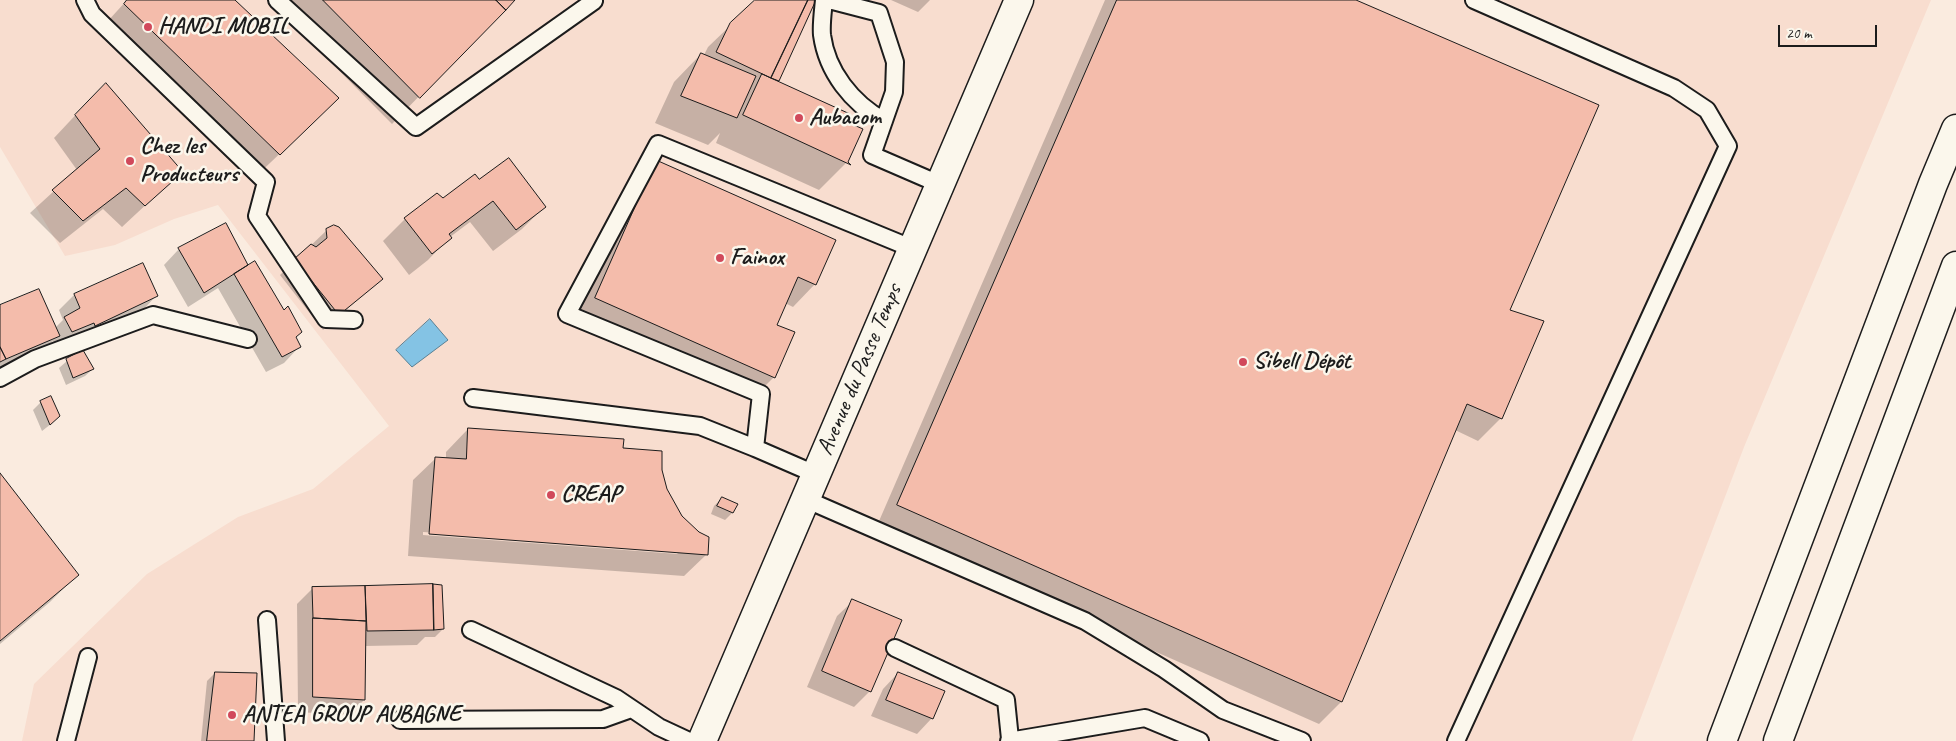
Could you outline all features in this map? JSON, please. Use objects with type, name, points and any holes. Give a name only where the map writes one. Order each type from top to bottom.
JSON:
[{"type":"main road","name":"Avenue du Passe Temps","points":[[702,741],[1019,0]]},
{"type":"main road","points":[[1722,741],[1812,498],[1956,129]]},
{"type":"main road","points":[[1778,741],[1956,266]]},
{"type":"lane","points":[[85,0],[92,14],[266,182],[257,216],[326,319],[354,320]]},
{"type":"lane","points":[[277,0],[416,127],[594,1]]},
{"type":"lane","points":[[824,0],[822,35],[835,76],[866,111],[884,121]]},
{"type":"lane","points":[[829,0],[879,13],[895,62],[894,92],[872,155],[939,184]]},
{"type":"lane","points":[[1456,741],[1728,146],[1706,110],[1674,88],[1474,0]]},
{"type":"lane","points":[[755,448],[761,394],[567,314],[658,144],[912,248]]},
{"type":"lane","points":[[0,378],[35,359],[152,315],[248,340]]},
{"type":"lane","points":[[473,398],[700,426],[815,474]]},
{"type":"lane","points":[[805,499],[1085,621],[1164,669],[1223,710],[1302,741]]},
{"type":"lane","points":[[267,620],[276,741]]},
{"type":"lane","points":[[471,630],[616,698],[659,727],[689,741]]},
{"type":"lane","points":[[895,648],[1006,700],[1009,740],[1145,718],[1200,741]]},
{"type":"lane","points":[[66,741],[88,657]]},
{"type":"lane","points":[[400,720],[603,719],[631,708]]},
{"type":"shaded area","points":[[0,0],[1931,0],[1744,447],[1632,741],[22,741],[34,684],[147,574],[238,517],[313,489],[389,426],[218,205],[174,219],[115,245],[65,256],[0,147]]},
{"type":"water","points":[[430,319],[448,340],[412,367],[396,350]]},
{"type":"building","points":[[127,0],[235,0],[339,98],[280,155],[124,4]]},
{"type":"building","points":[[323,0],[496,0],[506,10],[420,98]]},
{"type":"building","points":[[496,0],[515,0],[506,10]]},
{"type":"building","points":[[755,0],[808,0],[771,78],[716,52],[730,23]]},
{"type":"building","points":[[808,0],[816,0],[779,81],[771,78]]},
{"type":"building","name":"Sibell Dépôt","points":[[1117,0],[1356,0],[1599,105],[1510,310],[1544,321],[1502,419],[1467,404],[1342,702],[897,505]]},
{"type":"building","points":[[701,53],[756,76],[737,118],[681,96]]},
{"type":"building","name":"Aubacom","points":[[762,74],[850,114],[847,122],[863,129],[848,162],[851,165],[743,115]]},
{"type":"building","name":"Chez les Producteurs","points":[[106,83],[183,172],[145,206],[126,188],[83,221],[52,190],[100,149],[75,115]]},
{"type":"building","points":[[509,158],[546,207],[516,230],[493,201],[449,234],[452,238],[432,254],[404,218],[437,193],[443,198],[475,174],[479,179]]},
{"type":"building","name":"Fainox","points":[[656,160],[836,240],[816,285],[798,277],[777,325],[795,332],[775,378],[595,298]]},
{"type":"building","points":[[226,223],[248,265],[204,293],[178,248]]},
{"type":"building","points":[[334,225],[339,227],[383,279],[339,315],[294,259],[311,244],[316,247],[327,238],[326,229]]},
{"type":"building","points":[[255,261],[284,310],[288,306],[302,332],[296,337],[301,347],[282,357],[234,274]]},
{"type":"building","points":[[143,263],[158,296],[95,326],[94,323],[72,332],[64,317],[80,308],[74,294]]},
{"type":"building","points":[[39,289],[60,336],[6,359],[0,347],[0,305]]},
{"type":"building","points":[[0,347],[6,359],[0,362]]},
{"type":"building","points":[[83,350],[94,369],[73,378],[66,359]]},
{"type":"building","points":[[51,396],[60,416],[50,425],[40,401]]},
{"type":"building","name":"CREAP","points":[[468,428],[624,439],[623,448],[662,451],[662,470],[667,489],[682,516],[699,532],[709,537],[708,555],[429,534],[435,457],[466,459]]},
{"type":"building","points":[[0,473],[79,575],[0,641]]},
{"type":"building","points":[[722,497],[738,504],[733,513],[717,506]]},
{"type":"building","points":[[433,584],[434,630],[367,631],[365,586]]},
{"type":"building","points":[[433,584],[442,585],[444,629],[434,630]]},
{"type":"building","points":[[365,586],[366,621],[313,618],[312,587]]},
{"type":"building","points":[[852,599],[902,620],[871,692],[822,671]]},
{"type":"building","points":[[313,618],[366,621],[365,700],[313,697]]},
{"type":"building","name":"ANTEA GROUP AUBAGNE","points":[[215,672],[257,673],[254,741],[207,741]]},
{"type":"building","points":[[898,672],[945,691],[933,719],[886,700]]},
{"type":"place","name":"HANDI MOBIL","points":[[148,27]]},
{"type":"place","name":"Aubacom","points":[[799,118]]},
{"type":"place","name":"Chez les Producteurs","points":[[130,161]]},
{"type":"place","name":"Fainox","points":[[720,258]]},
{"type":"place","name":"Sibell Dépôt","points":[[1243,362]]},
{"type":"place","name":"CREAP","points":[[551,495]]},
{"type":"place","name":"ANTEA GROUP AUBAGNE","points":[[232,715]]}]
